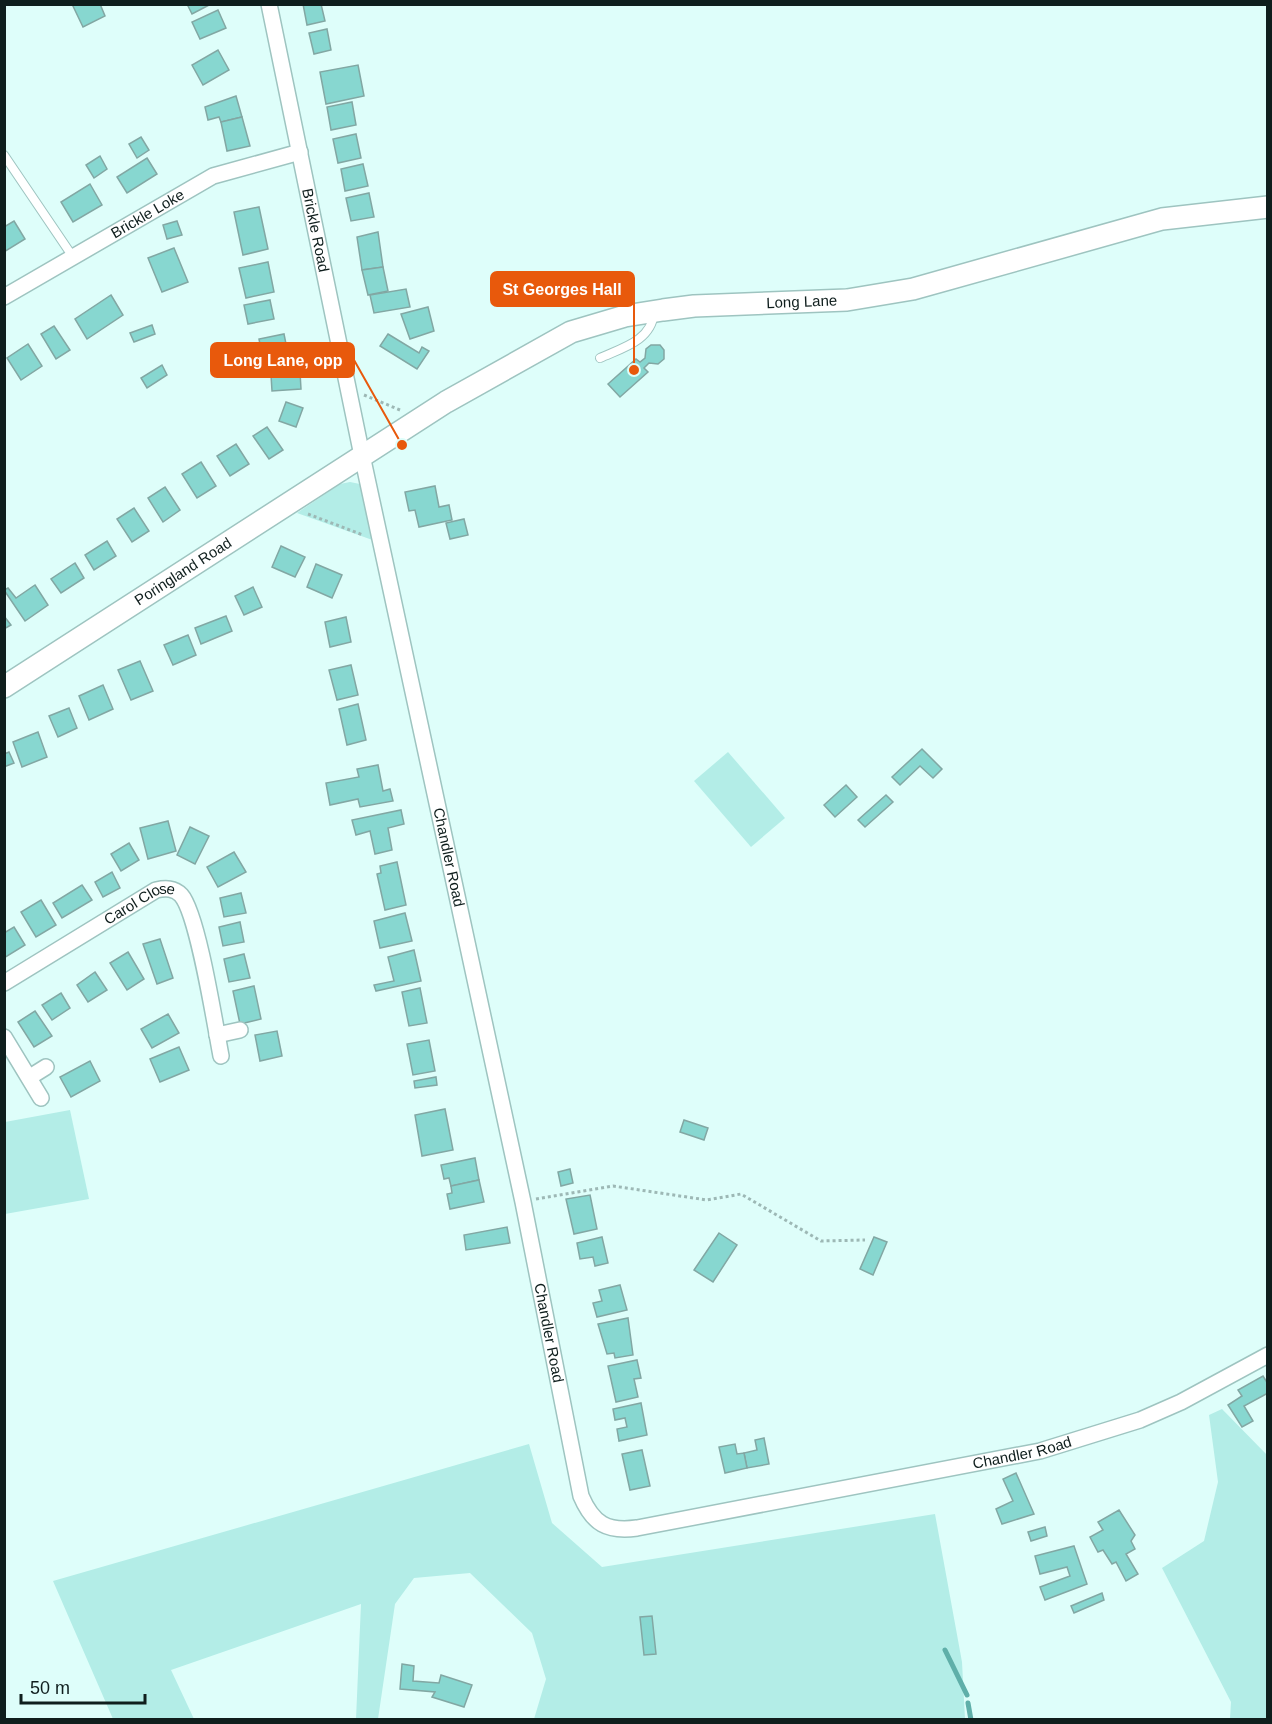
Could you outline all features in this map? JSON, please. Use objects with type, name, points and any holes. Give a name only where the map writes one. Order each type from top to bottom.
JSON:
[{"type":"street","name":"Brickle Road","points":[[269,4],[362,456]]},
{"type":"street","name":"Brickle Loke","points":[[4,297],[213,176],[300,152]]},
{"type":"street","name":"Long Lane","points":[[362,456],[421,418],[571,332],[625,316],[694,306],[847,300],[913,289],[1162,219],[1268,207]]},
{"type":"street","name":"Poringland Road","points":[[4,687],[362,456]]},
{"type":"street","name":"Chandler Road","points":[[362,456],[523,1202],[581,1496],[595,1519],[619,1530],[1040,1451],[1140,1420],[1181,1402],[1268,1355]]},
{"type":"street","name":"Carol Close","points":[[4,983],[156,890],[168,888],[179,893],[192,914],[221,1056]]},
{"type":"street","points":[[217,1035],[240,1030]]},
{"type":"street","points":[[4,1037],[41,1098]]},
{"type":"street","points":[[30,1077],[46,1067]]},
{"type":"lane","points":[[4,154],[73,257]]},
{"type":"lane","points":[[600,358],[642,339],[649,329],[654,311]]},
{"type":"path","points":[[348,389],[421,418]]},
{"type":"path","points":[[286,505],[382,542]]},
{"type":"path","points":[[523,1202],[613,1186],[707,1200],[741,1194],[821,1241],[865,1240]]},
{"type":"shaded area","points":[[350,482],[360,484],[363,488],[378,542],[297,513],[340,484]]},
{"type":"shaded area","points":[[728,752],[785,818],[751,847],[694,781]]},
{"type":"shaded area","points":[[70,1110],[89,1199],[5,1214],[5,1122]]},
{"type":"shaded area","points":[[1222,1409],[1267,1455],[1267,1719],[1230,1719],[1231,1702],[1162,1568],[1204,1541],[1218,1482],[1209,1415]]},
{"type":"shaded area","points":[[529,1444],[552,1523],[602,1567],[935,1514],[962,1662],[965,1719],[534,1719],[546,1679],[532,1633],[470,1573],[414,1578],[395,1604],[378,1719],[356,1719],[361,1604],[171,1670],[194,1719],[113,1719],[53,1581]]},
{"type":"building","points":[[72,4],[100,4],[105,16],[83,27]]},
{"type":"building","points":[[187,4],[211,4],[192,14]]},
{"type":"building","points":[[303,4],[321,4],[325,21],[307,25]]},
{"type":"building","points":[[218,10],[226,28],[200,39],[192,22]]},
{"type":"building","points":[[327,29],[331,50],[314,54],[309,33]]},
{"type":"building","points":[[218,50],[229,70],[203,85],[192,65]]},
{"type":"building","points":[[358,65],[364,96],[326,104],[320,72]]},
{"type":"building","points":[[236,96],[242,117],[221,122],[219,117],[208,120],[205,107]]},
{"type":"building","points":[[352,102],[356,125],[331,130],[327,107]]},
{"type":"building","points":[[242,117],[250,146],[227,151],[221,122]]},
{"type":"building","points":[[356,134],[361,158],[338,163],[333,139]]},
{"type":"building","points":[[141,137],[149,150],[137,158],[129,144]]},
{"type":"building","points":[[100,156],[107,169],[94,178],[86,165]]},
{"type":"building","points":[[147,158],[157,174],[127,193],[117,177]]},
{"type":"building","points":[[363,164],[368,186],[345,191],[341,169]]},
{"type":"building","points":[[90,184],[102,205],[73,222],[61,202]]},
{"type":"building","points":[[369,193],[374,217],[351,221],[346,198]]},
{"type":"building","points":[[259,207],[268,249],[243,255],[234,212]]},
{"type":"building","points":[[14,221],[25,239],[4,252],[4,227]]},
{"type":"building","points":[[177,221],[182,235],[167,239],[163,225]]},
{"type":"building","points":[[378,232],[383,267],[362,270],[357,237]]},
{"type":"building","points":[[174,248],[188,282],[162,292],[148,258]]},
{"type":"building","points":[[268,262],[274,292],[246,298],[239,268]]},
{"type":"building","points":[[383,267],[388,291],[368,295],[362,270]]},
{"type":"building","points":[[406,289],[410,307],[374,313],[370,295]]},
{"type":"building","points":[[111,295],[123,315],[87,339],[75,319]]},
{"type":"building","points":[[270,300],[274,319],[248,324],[244,305]]},
{"type":"building","points":[[428,307],[434,331],[410,339],[401,314]]},
{"type":"building","points":[[152,325],[155,334],[134,342],[130,333]]},
{"type":"building","points":[[54,326],[70,350],[56,359],[41,334]]},
{"type":"building","points":[[284,334],[290,364],[265,370],[259,339]]},
{"type":"building","points":[[388,334],[419,353],[422,347],[429,351],[417,369],[380,346]]},
{"type":"building","points":[[28,344],[42,366],[21,380],[7,358]]},
{"type":"building","points":[[651,345],[660,345],[664,350],[664,359],[658,364],[649,363],[644,368],[648,372],[620,397],[608,384],[636,359],[640,362],[645,358],[646,349]]},
{"type":"building","points":[[162,365],[167,375],[147,388],[141,378]]},
{"type":"building","points":[[300,372],[301,389],[272,391],[271,375]]},
{"type":"building","points":[[286,402],[303,408],[296,427],[279,421]]},
{"type":"building","points":[[267,427],[283,450],[269,459],[253,436]]},
{"type":"building","points":[[236,444],[249,464],[230,476],[217,456]]},
{"type":"building","points":[[201,462],[216,486],[197,498],[182,474]]},
{"type":"building","points":[[435,486],[439,507],[449,505],[452,520],[419,527],[415,510],[409,511],[405,492]]},
{"type":"building","points":[[165,487],[180,510],[163,522],[148,498]]},
{"type":"building","points":[[134,508],[149,531],[132,542],[117,519]]},
{"type":"building","points":[[464,519],[468,535],[450,539],[446,523]]},
{"type":"building","points":[[107,541],[116,556],[94,570],[85,555]]},
{"type":"building","points":[[281,546],[305,557],[295,577],[272,567]]},
{"type":"building","points":[[75,563],[84,578],[61,593],[51,579]]},
{"type":"building","points":[[316,564],[342,575],[332,598],[307,587]]},
{"type":"building","points":[[35,585],[48,605],[25,621],[4,590],[8,588],[16,598]]},
{"type":"building","points":[[253,587],[262,607],[244,615],[235,596]]},
{"type":"building","points":[[4,616],[11,625],[4,629]]},
{"type":"building","points":[[226,616],[232,631],[201,644],[195,628]]},
{"type":"building","points":[[346,617],[351,642],[330,647],[325,622]]},
{"type":"building","points":[[188,635],[196,655],[173,665],[164,645]]},
{"type":"building","points":[[140,661],[153,691],[131,700],[118,670]]},
{"type":"building","points":[[351,665],[358,695],[337,700],[329,670]]},
{"type":"building","points":[[103,685],[113,709],[89,720],[79,696]]},
{"type":"building","points":[[358,704],[366,740],[347,745],[339,709]]},
{"type":"building","points":[[69,708],[77,728],[58,737],[49,716]]},
{"type":"building","points":[[38,732],[47,757],[22,767],[13,742]]},
{"type":"building","points":[[922,749],[942,769],[933,778],[920,766],[900,785],[892,777]]},
{"type":"building","points":[[9,752],[14,763],[4,767],[4,754]]},
{"type":"building","points":[[378,765],[383,791],[390,789],[393,801],[360,807],[358,799],[330,805],[326,783],[359,777],[357,769]]},
{"type":"building","points":[[846,785],[857,797],[835,817],[824,805]]},
{"type":"building","points":[[886,795],[893,802],[865,827],[858,820]]},
{"type":"building","points":[[401,810],[404,824],[388,828],[392,850],[375,854],[370,831],[356,835],[352,820]]},
{"type":"building","points":[[168,821],[176,851],[148,859],[140,828]]},
{"type":"building","points":[[190,827],[209,836],[195,864],[177,855]]},
{"type":"building","points":[[129,843],[139,860],[121,871],[111,854]]},
{"type":"building","points":[[234,852],[246,872],[218,887],[207,867]]},
{"type":"building","points":[[397,862],[406,905],[385,910],[377,874],[381,873],[380,866]]},
{"type":"building","points":[[112,872],[120,888],[103,897],[95,882]]},
{"type":"building","points":[[82,885],[92,900],[62,918],[53,903]]},
{"type":"building","points":[[241,893],[246,913],[224,917],[220,898]]},
{"type":"building","points":[[41,900],[56,925],[36,937],[21,912]]},
{"type":"building","points":[[405,913],[412,941],[380,948],[374,921]]},
{"type":"building","points":[[240,922],[244,942],[223,946],[219,927]]},
{"type":"building","points":[[14,927],[25,945],[4,958],[4,933]]},
{"type":"building","points":[[160,939],[173,978],[157,984],[143,944]]},
{"type":"building","points":[[414,950],[421,981],[376,991],[374,985],[394,981],[388,957]]},
{"type":"building","points":[[128,952],[144,979],[127,990],[110,963]]},
{"type":"building","points":[[244,954],[250,978],[229,982],[224,959]]},
{"type":"building","points":[[95,972],[107,990],[88,1002],[77,985]]},
{"type":"building","points":[[254,986],[261,1019],[240,1024],[233,991]]},
{"type":"building","points":[[420,988],[427,1023],[409,1026],[402,992]]},
{"type":"building","points":[[61,993],[70,1008],[52,1020],[42,1005]]},
{"type":"building","points":[[35,1011],[52,1036],[34,1047],[18,1022]]},
{"type":"building","points":[[168,1014],[179,1033],[152,1048],[141,1029]]},
{"type":"building","points":[[277,1031],[282,1056],[260,1061],[255,1035]]},
{"type":"building","points":[[429,1040],[435,1071],[413,1075],[407,1044]]},
{"type":"building","points":[[179,1047],[189,1070],[160,1082],[150,1059]]},
{"type":"building","points":[[90,1061],[100,1081],[71,1097],[60,1077]]},
{"type":"building","points":[[436,1077],[437,1085],[415,1088],[414,1081]]},
{"type":"building","points":[[445,1109],[453,1150],[422,1156],[415,1115]]},
{"type":"building","points":[[684,1120],[708,1128],[704,1140],[680,1132]]},
{"type":"building","points":[[475,1158],[479,1180],[451,1186],[449,1178],[444,1179],[441,1165]]},
{"type":"building","points":[[570,1169],[573,1183],[561,1186],[558,1172]]},
{"type":"building","points":[[479,1180],[484,1202],[450,1209],[447,1194],[452,1193],[451,1186]]},
{"type":"building","points":[[590,1195],[597,1229],[574,1234],[566,1199]]},
{"type":"building","points":[[507,1227],[510,1243],[466,1250],[464,1235]]},
{"type":"building","points":[[719,1233],[737,1245],[713,1282],[694,1270]]},
{"type":"building","points":[[602,1237],[608,1263],[595,1266],[593,1257],[580,1259],[577,1243]]},
{"type":"building","points":[[874,1237],[887,1242],[873,1275],[860,1269]]},
{"type":"building","points":[[620,1285],[627,1310],[597,1317],[593,1303],[602,1301],[599,1290]]},
{"type":"building","points":[[628,1318],[633,1355],[615,1358],[614,1353],[607,1354],[598,1324]]},
{"type":"building","points":[[637,1360],[641,1378],[634,1379],[638,1397],[616,1402],[608,1366]]},
{"type":"building","points":[[1263,1376],[1268,1384],[1268,1393],[1244,1406],[1253,1421],[1242,1427],[1228,1405],[1242,1396],[1238,1390]]},
{"type":"building","points":[[641,1403],[647,1435],[619,1441],[617,1429],[627,1427],[625,1418],[615,1420],[613,1409]]},
{"type":"building","points":[[764,1438],[769,1464],[747,1468],[744,1453],[757,1450],[755,1440]]},
{"type":"building","points":[[735,1444],[737,1454],[744,1453],[747,1468],[725,1473],[719,1447]]},
{"type":"building","points":[[642,1450],[650,1486],[630,1490],[622,1454]]},
{"type":"building","points":[[1016,1473],[1034,1514],[1002,1524],[996,1509],[1013,1501],[1003,1479]]},
{"type":"building","points":[[1119,1510],[1135,1535],[1131,1541],[1135,1549],[1126,1554],[1138,1574],[1126,1581],[1116,1562],[1112,1564],[1103,1550],[1098,1552],[1090,1537],[1103,1530],[1098,1522]]},
{"type":"building","points":[[1045,1527],[1047,1536],[1031,1541],[1028,1532]]},
{"type":"building","points":[[1074,1546],[1087,1584],[1045,1600],[1040,1587],[1070,1576],[1067,1567],[1040,1574],[1035,1556]]},
{"type":"building","points":[[1102,1593],[1104,1600],[1074,1613],[1071,1606]]},
{"type":"building","points":[[652,1616],[656,1654],[644,1655],[640,1617]]},
{"type":"building","points":[[402,1664],[414,1666],[413,1681],[439,1683],[441,1675],[472,1685],[464,1707],[432,1697],[435,1692],[400,1689]]},
{"type":"waterway","points":[[945,1650],[967,1695]]},
{"type":"waterway","points":[[968,1703],[971,1720]]},
{"type":"place","name":"St Georges Hall","points":[[634,370]]},
{"type":"place","name":"Long Lane, opp","points":[[402,445]]}]
